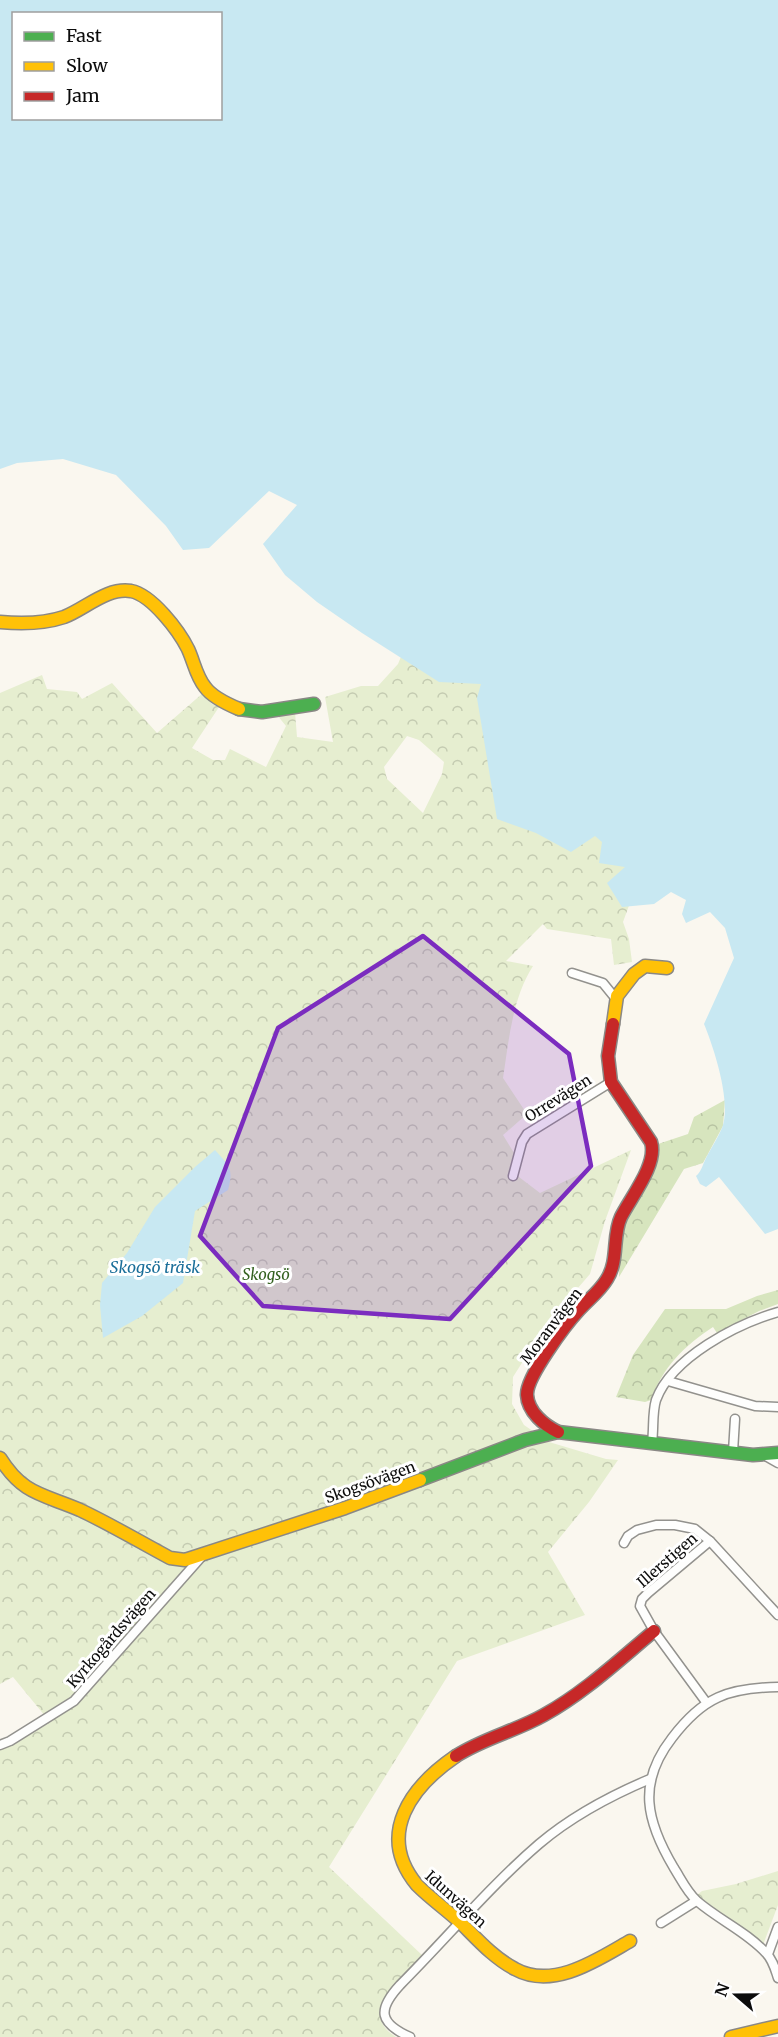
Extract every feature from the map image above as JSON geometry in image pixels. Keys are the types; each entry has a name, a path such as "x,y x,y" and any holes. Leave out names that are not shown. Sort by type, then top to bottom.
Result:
{"street":[{"path":"0,622 40,623 63,617 112,593 121,590 132,591 152,603 178,632 188,649 204,688 220,700 244,711 260,712 314,704"},
{"name":"Moranvägen","path":"558,1432 549,1428 536,1414 526,1393 528,1386 541,1363 578,1312 610,1275 616,1229 642,1177 651,1153 652,1145 611,1082 608,1056 616,999 639,967 650,965 666,968"},
{"path":"572,973 603,983 616,999"},
{"name":"Orrevägen","path":"513,1176 522,1142 527,1134 611,1082"},
{"path":"652,1442 656,1401 668,1381 685,1361 720,1335 778,1312"},
{"path":"668,1381 755,1406 778,1407"},
{"path":"733,1452 735,1419"},
{"name":"Skogsövägen","path":"0,1458 9,1472 31,1491 80,1510 170,1558 185,1560 345,1508 525,1440 558,1432 764,1455 778,1453"},
{"path":"764,1455 778,1463"},
{"path":"624,1543 628,1536 637,1530 656,1525 675,1525 695,1529 710,1541 778,1615"},
{"name":"Illerstigen","path":"654,1631 640,1606 642,1599 710,1541"},
{"name":"Kyrkogårdsvägen","path":"0,1745 74,1701 203,1555"},
{"path":"654,1631 706,1702"},
{"name":"Idunvägen","path":"630,1941 599,1958 561,1973 537,1976 517,1971 409,1876 400,1850 400,1821 415,1793 428,1778 453,1757 474,1744 530,1723 549,1712 598,1677 654,1631"},
{"path":"778,1687 735,1690 706,1702 687,1720 667,1745 653,1769 650,1779 649,1809 656,1836 690,1894 696,1901 768,1954 778,1978"},
{"path":"410,2037 393,2029 386,2019 384,2008 390,1996 459,1922 548,1837 620,1792 650,1779"},
{"path":"661,1923 696,1901"},
{"path":"768,1954 778,1927"},
{"path":"731,2037 778,2026"}],"highlighted area":[{"path":"423,936 569,1054 591,1166 450,1319 263,1306 200,1236 278,1028"}],"green space":[{"name":"Skogsö","path":"465,499 737,609 623,922 629,939 632,962 614,965 611,939 547,929 543,924 506,961 533,966 516,1006 503,1078 527,1114 503,1135 519,1161 515,1174 540,1193 631,1150 605,1221 590,1274 546,1325 513,1377 512,1404 524,1425 549,1442 606,1459 618,1460 589,1502 548,1552 585,1615 457,1661 329,1867 422,1955 394,1984 381,2006 380,2017 385,2027 396,2037 0,2037 0,1749 50,1722 13,1677 0,1684 0,693 42,675 47,689 77,692 82,699 112,683 157,733 203,693 212,704 219,707 192,748 213,760 225,760 230,749 266,767 286,726 277,715 295,712 297,737 333,742 325,697 361,686 378,686 398,664","holes":["407,736 419,740 444,762 442,774 423,813 387,779 384,767"]},
{"path":"725,1100 723,1126 703,1163 684,1169 619,1277 620,1231 658,1144 688,1134 694,1117"},
{"path":"778,1290 778,1304 759,1311 717,1333 713,1327 693,1342 668,1368 651,1400 645,1402 616,1397 633,1355 665,1309 726,1309"},
{"path":"778,1871 778,1905 763,1945 697,1895 702,1891 736,1884"}],"water":[{"path":"0,0 778,0 778,1229 765,1234 719,1177 706,1187 700,1184 696,1176 722,1128 725,1117 720,1076 704,1024 734,958 725,928 710,912 686,923 682,914 686,900 671,892 654,904 622,907 607,883 625,867 599,863 602,842 595,836 571,852 536,833 497,819 477,698 481,684 439,682 317,602 285,575 263,544 297,505 269,491 209,548 183,550 166,526 116,475 63,459 17,463 0,469"},
{"name":"Skogsö träsk","path":"215,1150 229,1168 228,1190 195,1211 183,1283 142,1316 103,1338 100,1305 102,1283 127,1253 155,1207"}],"traffic: fast":[{"path":"239,709 262,712 314,704"},
{"path":"420,1480 525,1440 558,1432 753,1455 778,1453"}],"traffic: slow":[{"path":"0,622 48,621 64,617 113,592 131,591 148,599 156,606 178,633 188,649 199,678 208,691 239,709"},
{"path":"613,1024 617,996 634,974 645,966 667,968"},
{"path":"0,1458 17,1479 35,1492 91,1515 170,1558 185,1560 345,1508 420,1480"},
{"path":"456,1756 425,1782 404,1813 399,1830 399,1848 405,1866 417,1885 493,1954 507,1965 529,1975 544,1976 574,1970 630,1941"},
{"path":"731,2037 778,2026"}],"traffic: jam":[{"path":"558,1432 542,1422 530,1407 528,1387 557,1338 598,1291 611,1272 618,1224 651,1160 651,1142 611,1082 608,1056 613,1024"},
{"path":"456,1756 478,1744 533,1721 559,1706 601,1676 654,1631"}]}
